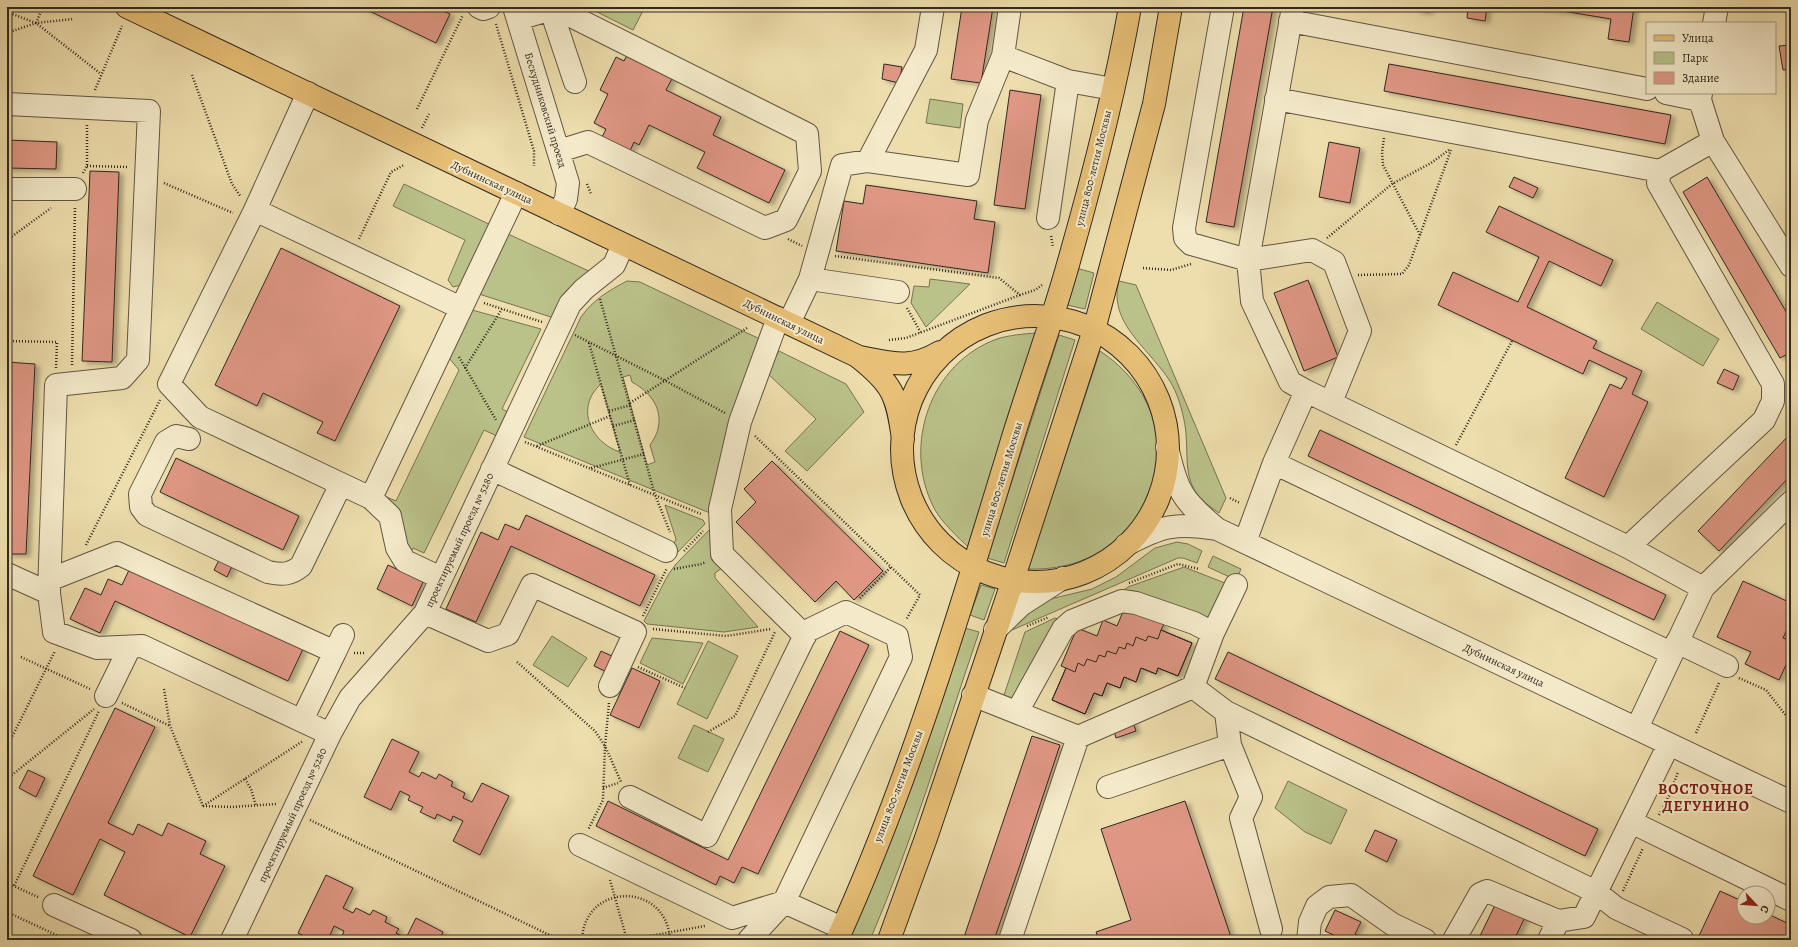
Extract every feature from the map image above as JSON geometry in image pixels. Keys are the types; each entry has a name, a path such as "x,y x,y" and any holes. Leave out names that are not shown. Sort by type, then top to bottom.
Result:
{"main road":[{"name":"улица 800-летия Москвы","path":"840,934 911,756 974,567 1015,431 1052,317 1086,197 1113,89 1130,7"},
{"path":"892,935 1013,580 1094,330 1154,104 1171,7"},
{"name":"Дубнинская улица","path":"124,16 308,93 857,356 895,364 914,364 928,359 949,346"},
{"path":"1024,316 1052,317 1078,323 1094,330 1124,351 1147,378 1162,412 1167,447 1165,471 1156,500 1138,531 1126,545 1096,566 1063,578 1044,581 1013,580 991,574 974,567 945,547 922,519 907,486 903,468 903,439 906,416 912,397 931,366 949,346 972,331 989,324 1024,316"},
{"name":"Дубнинская улица","path":"857,356 882,377 892,390 898,406 903,439"}],"street":[{"path":"868,161 926,50 933,7"},
{"path":"805,636 722,554 720,509 740,422 783,321 810,279 842,165 868,161 968,174 977,120 1003,56 1010,7"},
{"path":"1223,7 1184,228 1186,238 1191,244 1248,260 1312,250 1334,262 1360,331 1331,402"},
{"path":"1714,22 1717,7"},
{"path":"551,8 575,82"},
{"path":"516,13 555,8 808,134 810,171 786,220 765,228 588,142 559,150"},
{"path":"471,10 483,9 492,15"},
{"name":"Бескудниковский проезд","path":"516,13 568,183 566,199 559,214"},
{"path":"1646,89 1292,14 1248,260 1252,301 1290,382 1628,547 1703,588"},
{"path":"1003,56 1068,81 1113,89"},
{"path":"1048,218 1068,81"},
{"path":"308,93 252,215 169,384 200,417 371,498 390,516 397,548 405,561 441,578"},
{"path":"1678,94 1701,96 1713,141 1791,266"},
{"path":"1276,99 1388,120 1455,141 1660,171 1713,141"},
{"path":"7,104 149,111 138,360 122,378 63,384 49,586 54,632 97,648 142,646 317,728 339,643 117,553 74,570 49,586 7,574"},
{"path":"1628,547 1764,420 1774,401 1772,384 1658,184 1660,171"},
{"path":"7,189 75,190"},
{"path":"371,498 516,193"},
{"path":"252,215 464,303"},
{"name":"проектируемый проезд № 5280","path":"232,940 293,812 317,728 350,698 425,613 570,304 584,289 614,265 624,244"},
{"path":"810,279 898,292"},
{"path":"1245,542 1274,463 1306,391"},
{"path":"188,439 176,436 166,442 140,494 141,507 147,515 268,572 281,575 292,573 301,566 341,484"},
{"name":"Дубнинская улица","path":"1167,447 1176,482 1185,500 1193,510 1217,529 1791,802"},
{"path":"1274,463 1674,647 1726,668"},
{"path":"492,470 672,558"},
{"path":"1637,728 1703,588 1791,502"},
{"name":"Дубнинская улица","path":"1126,545 1144,535 1175,526 1192,525 1217,529"},
{"path":"995,630 1025,602 1063,578"},
{"path":"973,694 1078,736 1193,687 1213,633 1236,584"},
{"path":"425,613 488,642 508,634 532,585 636,630 610,686"},
{"path":"1016,712 1063,629 1072,621 1079,618 1122,601 1136,603 1194,623 1213,633"},
{"path":"626,788 707,836 807,631 846,612 896,636 901,657 784,902 749,940"},
{"path":"104,699 130,647"},
{"path":"1193,687 1226,712 1596,892 1616,908 1682,939"},
{"path":"1226,712 1230,745 1251,797 1241,818 1271,929"},
{"path":"1010,940 1078,736"},
{"path":"1454,940 1480,894 1487,891 1554,931 1584,917 1669,744"},
{"path":"1108,787 1230,745"},
{"path":"1631,822 1791,900"},
{"path":"580,845 732,918 784,902 840,934"},
{"path":"1308,940 1310,922 1317,906 1329,897 1351,896 1392,924 1425,940"},
{"path":"54,905 131,940"}],"path":[{"path":"36,23 43,7"},
{"path":"418,109 471,10"},
{"path":"7,12 36,23 101,74"},
{"path":"492,15 534,151 534,166"},
{"path":"124,16 87,108 87,166 146,172 252,215"},
{"path":"7,33 36,23 73,19"},
{"path":"192,75 232,184 252,215"},
{"path":"422,128 429,114"},
{"path":"1388,120 1382,152 1383,165 1420,235"},
{"path":"1312,250 1392,184 1431,163 1455,141"},
{"path":"1339,276 1402,274 1409,265 1455,141"},
{"path":"370,217 392,172 404,165"},
{"path":"63,384 75,190"},
{"path":"7,240 75,190"},
{"path":"1048,218 1054,252"},
{"path":"765,228 817,253 999,278 1020,295"},
{"path":"1142,268 1171,270 1192,263"},
{"path":"889,340 906,338 921,333 1035,290 1046,280"},
{"path":"898,292 921,333"},
{"path":"600,297 655,495 672,538 672,558 677,569 701,564 722,554"},
{"path":"464,303 502,309 559,328 664,380 740,422 920,595 896,636"},
{"path":"465,368 502,309"},
{"path":"609,411 630,404 664,380 747,328"},
{"path":"447,338 500,426 509,434 715,520 720,509"},
{"path":"7,341 57,342 63,384"},
{"path":"1449,460 1512,341"},
{"path":"589,342 630,485"},
{"path":"74,570 169,384"},
{"path":"536,446 610,416"},
{"path":"613,426 635,420"},
{"path":"590,468 644,454"},
{"path":"704,530 672,558 636,630 726,636 777,628 735,716 708,732"},
{"path":"846,612 891,567"},
{"path":"339,643 389,654"},
{"path":"622,660 684,688"},
{"path":"517,662 594,730 605,746 626,788 603,788"},
{"path":"1696,733 1726,668 1766,690 1791,722"},
{"path":"7,747 46,669"},
{"path":"610,686 605,746 603,800 588,830 602,856 627,940 713,925 732,918"},
{"path":"164,689 170,726 203,806"},
{"path":"7,779 104,699"},
{"path":"14,886 104,699"},
{"path":"203,806 245,779 317,728"},
{"path":"1616,908 1651,831 1669,796 1680,767"},
{"path":"245,779 251,789 256,806"},
{"path":"203,806 232,808 277,804 560,940"},
{"path":"7,883 54,905"},
{"path":"582,940 584,928 591,914 603,902 614,897 634,896 654,905 666,922 670,940"},
{"path":"7,912 67,940"}],"green space":[{"path":"587,7 645,7 633,30"},
{"path":"930,99 963,104 960,128 926,123"},
{"path":"404,184 491,225 461,285 453,287 448,280 465,240 393,206"},
{"path":"508,234 591,272 567,290 554,318 479,294"},
{"path":"1076,268 1094,273 1085,309 1067,305"},
{"path":"930,279 970,284 926,327 911,303 914,286 929,287"},
{"path":"627,281 640,282 764,341 710,513 524,437 581,317 607,292","holes":["630,375 632,382 648,394 658,410 658,427 650,445 655,462 647,465 623,377","601,384 620,452 601,440 594,432 590,423 588,413 589,403 593,393"]},
{"path":"1119,281 1136,285 1226,498 1219,513 1198,495 1190,481 1187,442 1178,398 1159,366 1127,327 1120,313 1117,298"},
{"path":"1657,302 1719,339 1703,366 1641,329"},
{"path":"472,310 541,329 502,409 510,413 499,437 484,430 424,553 413,548 410,554 382,495 396,501 459,370 449,358"},
{"path":"1036,333 970,549 950,530 937,514 925,484 921,459 922,434 928,409 939,387 954,367 974,351 997,339"},
{"path":"1059,335 1075,340 1004,563 987,558"},
{"path":"779,351 846,384 864,412 807,471 785,451 816,419 767,373"},
{"path":"1100,351 1133,381 1152,416 1158,452 1152,488 1135,521 1108,547 1072,564 1028,569"},
{"path":"665,505 703,520 705,524 677,553 671,550 676,539"},
{"path":"714,525 722,568 715,573 715,578 758,627 724,632 647,624 644,621 668,575 676,564"},
{"path":"1177,542 1188,544 1202,551 1197,563 1183,558 1178,558 1012,630 1019,617 1042,601 1092,589 1116,577 1155,548"},
{"path":"1213,556 1241,569 1236,580 1208,567"},
{"path":"1184,567 1230,585 1210,624 1124,590 1128,587"},
{"path":"981,585 995,589 984,620 970,615"},
{"path":"1055,618 1061,620 1012,705 1002,701 1025,632"},
{"path":"965,628 979,632 928,787 886,902 870,940 847,940"},
{"path":"552,636 587,658 568,687 533,665"},
{"path":"652,638 703,643 683,684 640,663"},
{"path":"708,641 738,656 707,719 677,704"},
{"path":"694,725 724,739 708,772 678,758"},
{"path":"1288,781 1347,810 1331,844 1305,832 1275,808"}],"building":[{"path":"361,7 434,7 450,14 436,43"},
{"path":"962,7 993,7 981,83 951,79"},
{"path":"1244,7 1273,7 1234,227 1206,222"},
{"path":"1416,7 1429,7 1428,12 1416,10"},
{"path":"1468,7 1487,7 1485,21 1467,18"},
{"path":"1538,7 1634,7 1629,42 1608,39 1611,19"},
{"path":"1791,45 1791,69 1783,70 1779,46"},
{"path":"627,55 673,77 666,90 721,117 713,135 785,170 769,203 697,168 705,152 649,125 639,145 634,142 630,151 602,137 606,129 594,123 608,94 600,90 616,57 624,61"},
{"path":"884,64 902,67 899,83 882,79"},
{"path":"1389,64 1671,115 1665,144 1384,91"},
{"path":"1010,90 1041,95 1025,209 994,205"},
{"path":"7,140 57,142 56,169 7,168"},
{"path":"1329,142 1360,148 1350,203 1319,197"},
{"path":"90,171 119,172 112,362 82,361"},
{"path":"1514,177 1538,188 1533,198 1509,187"},
{"path":"1707,177 1791,320 1791,352 1780,358 1683,192"},
{"path":"866,185 977,201 974,219 995,222 988,273 836,251 844,201 863,204"},
{"path":"1499,206 1613,260 1601,286 1549,261 1527,307 1597,341 1593,348 1642,371 1632,394 1648,402 1604,497 1565,478 1610,384 1621,389 1627,378 1589,360 1583,374 1438,305 1453,272 1518,302 1539,257 1486,232"},
{"path":"281,248 400,306 335,441 317,433 323,422 263,393 257,406 215,385"},
{"path":"1308,280 1338,357 1304,371 1274,293"},
{"path":"7,362 35,364 26,554 7,554"},
{"path":"1724,369 1739,376 1733,390 1717,383"},
{"path":"1320,430 1666,595 1654,620 1308,456"},
{"path":"1791,433 1791,475 1719,551 1698,531"},
{"path":"176,458 299,516 283,550 160,492"},
{"path":"772,461 883,571 854,600 836,581 815,602 736,522 756,502 744,489"},
{"path":"526,515 655,575 640,606 511,546 476,622 446,609 481,532 498,540 505,524 519,530"},
{"path":"221,556 234,562 227,577 214,570"},
{"path":"388,565 423,582 412,606 377,589"},
{"path":"129,570 303,649 288,681 115,601 100,633 70,619 85,588 101,595 108,579 122,585"},
{"path":"1743,581 1791,603 1791,621 1783,638 1791,641 1791,654 1779,680 1745,664 1751,652 1717,637"},
{"path":"1125,607 1164,624 1161,630 1192,643 1178,676 1158,668 1156,674 1141,668 1136,682 1124,677 1120,688 1107,683 1102,696 1094,693 1085,714 1052,700 1066,668 1061,666 1077,628 1097,636 1103,620 1117,626"},
{"path":"1161,630 1192,643 1178,676 1158,668 1156,674 1141,668 1136,682 1124,677 1120,688 1107,683 1102,696 1094,693 1085,714 1052,700 1066,668 1075,672 1078,663 1084,666 1087,659 1096,662 1099,655 1105,657 1107,651 1116,654 1119,647 1125,649 1127,643 1133,646 1136,637 1146,641 1148,636 1158,639"},
{"path":"840,631 869,645 758,874 742,867 734,883 720,876 716,885 596,826 608,801 728,860"},
{"path":"601,651 614,657 607,672 594,666"},
{"path":"1228,652 1598,829 1585,856 1215,679"},
{"path":"632,668 660,681 639,728 610,715"},
{"path":"115,708 155,727 108,823 133,835 138,824 162,836 168,823 206,841 200,854 225,866 190,937 104,895 125,852 100,839 73,895 33,876"},
{"path":"1131,717 1136,731 1116,738 1112,724"},
{"path":"1032,736 1060,745 1020,865 994,940 963,940"},
{"path":"392,739 419,752 409,772 419,777 422,772 436,779 439,774 453,782 451,786 465,793 463,798 472,802 482,783 509,796 480,855 453,841 463,821 453,816 451,821 437,814 435,819 420,812 423,807 408,800 410,796 400,791 391,810 364,797"},
{"path":"28,770 45,778 36,797 19,788"},
{"path":"1185,801 1232,940 1099,940 1096,932 1131,920 1101,829"},
{"path":"1375,830 1397,840 1387,862 1365,851"},
{"path":"326,875 353,888 343,908 353,913 356,908 370,915 373,910 387,917 385,922 399,929 396,933 406,938 416,918 443,932 439,940 351,940 342,936 344,931 334,926 328,940 312,940 298,933"},
{"path":"1720,891 1736,898 1736,925 1776,925 1776,918 1791,925 1791,940 1697,940"},
{"path":"1496,903 1525,917 1514,940 1478,940"},
{"path":"1335,910 1361,922 1355,934 1361,937 1360,940 1339,940 1340,938 1325,931"}],"district":[{"name":"ВОСТОЧНОЕ ДЕГУНИНО","path":"1706,798"}]}
